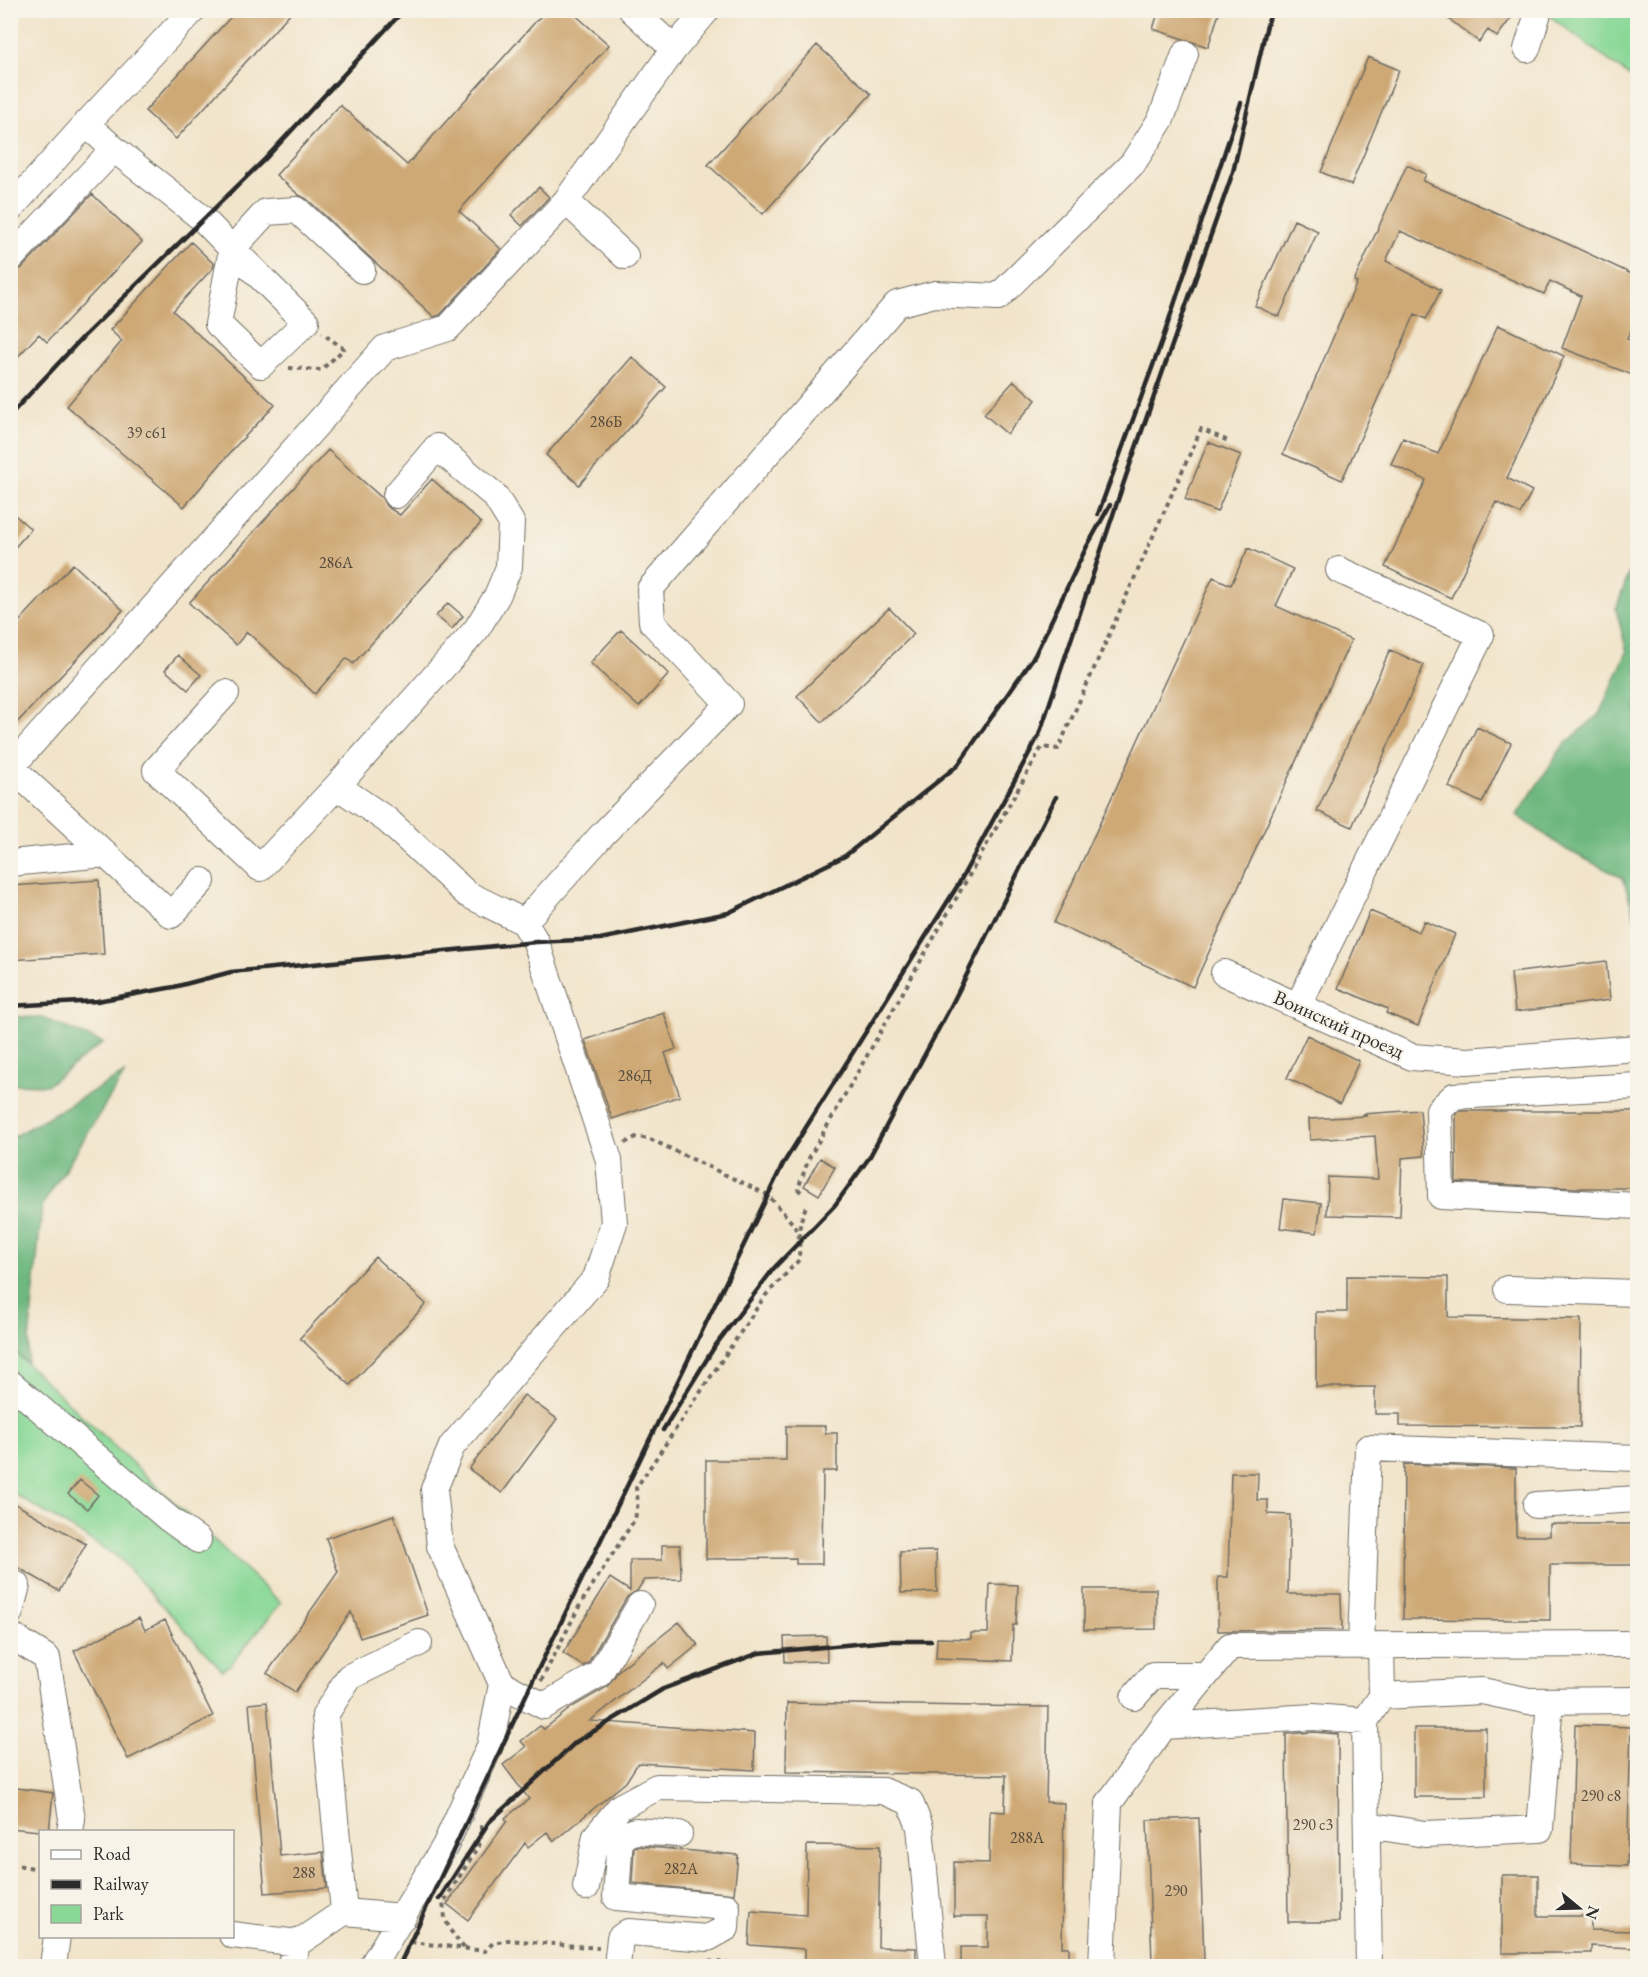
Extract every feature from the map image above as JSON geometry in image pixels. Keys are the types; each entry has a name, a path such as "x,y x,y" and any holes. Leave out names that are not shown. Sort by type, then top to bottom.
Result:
{"street":[{"path":"10,209 193,10"},
{"path":"632,10 674,49"},
{"path":"202,881 171,915 11,767 385,348 448,328 566,201 674,49 707,10"},
{"path":"1527,49 1539,10"},
{"path":"524,922 602,834 729,704 652,622 650,589 897,304 935,294 998,297 1133,163 1161,119 1185,54"},
{"path":"86,124 203,219 232,249 306,322 261,365 218,324 232,249 266,212 297,210 362,270"},
{"path":"10,259 114,149"},
{"path":"566,201 625,256"},
{"path":"226,693 156,770 260,868 337,786 476,630 497,596 509,567 511,522 495,496 437,447 396,495"},
{"path":"1298,1006 1481,635 1339,570"},
{"path":"337,786 387,820 467,894 524,922 536,942 609,1161 614,1223 596,1278 452,1446 435,1489 440,1546 502,1684 490,1746 445,1846 372,1966"},
{"path":"10,864 105,854"},
{"name":"Воинский проезд","path":"1224,973 1412,1057 1467,1061 1638,1048"},
{"path":"1638,1086 1454,1096 1439,1110 1441,1196 1638,1206"},
{"path":"1507,1289 1638,1293"},
{"path":"10,1383 169,1519 198,1540"},
{"path":"1370,1966 1365,1721 1382,1696 1371,1645 1368,1448 1638,1458"},
{"path":"1536,1505 1638,1499"},
{"path":"10,1612 17,1585"},
{"path":"502,1684 544,1706 599,1674 640,1605"},
{"path":"10,1635 47,1658 72,1819 70,1830"},
{"path":"344,1912 325,1715 349,1677 419,1643"},
{"path":"1102,1966 1109,1803 1164,1726 1230,1646 1638,1644"},
{"path":"1134,1696 1153,1675 1204,1675"},
{"path":"1382,1696 1482,1691 1528,1701 1638,1700"},
{"path":"1367,1825 1425,1834 1540,1829 1550,1701"},
{"path":"1164,1726 1313,1717 1365,1721"},
{"path":"586,1887 596,1836 620,1807 657,1787 883,1791 910,1802 920,1827 933,1966"},
{"path":"617,1966 620,1938 628,1932 708,1938 726,1928 728,1907 616,1897 620,1837 635,1831 679,1834"},
{"path":"234,1936 294,1955 344,1912 403,1917"},
{"path":"53,1966 57,1938"}],"path":[{"path":"261,365 321,370 344,349 306,322"},
{"path":"801,1192 798,1189 809,1158 1042,747 1058,749 1201,429 1228,441"},
{"path":"624,1143 636,1137 650,1139 768,1195 794,1225 800,1241"},
{"path":"532,1699 581,1603 634,1519 638,1502 636,1488 765,1296 799,1260 800,1222 806,1206"},
{"path":"10,1864 39,1869"},
{"path":"389,1939 485,1951"}],"green space":[{"path":"1543,11 1637,11 1637,82"},
{"path":"1637,556 1637,924 1623,878 1567,850 1517,815 1563,746 1599,714 1627,652 1616,609"},
{"path":"11,1016 43,1018 103,1043 47,1085 11,1084"},
{"path":"125,1073 42,1206 27,1363 11,1348 11,1138"},
{"path":"10,1348 281,1603 230,1665 222,1670 117,1556 11,1492"}],"building":[{"path":"237,10 293,10 176,139 145,111"},
{"path":"546,10 570,10 609,45 459,211 501,249 440,315 434,317 307,199 276,175 340,105 407,165"},
{"path":"1159,10 1220,10 1208,47 1153,29"},
{"path":"1437,10 1517,10 1497,37 1488,30 1479,42"},
{"path":"817,45 871,94 763,214 708,165"},
{"path":"1368,57 1399,70 1351,185 1321,172"},
{"path":"1407,165 1426,174 1423,181 1638,277 1638,316 1627,339 1638,343 1638,377 1562,348 1581,296 1550,281 1544,294 1400,231 1386,261 1441,290 1426,319 1415,314 1342,480 1283,454 1357,282 1354,281"},
{"path":"539,187 549,197 522,226 511,215"},
{"path":"92,194 142,242 47,342 39,334 10,365 10,274 21,269"},
{"path":"1294,220 1318,231 1279,317 1255,306"},
{"path":"191,242 214,264 213,268 173,311 275,405 235,447 184,507 67,406 122,341 110,330"},
{"path":"1498,325 1564,356 1507,478 1532,491 1520,514 1496,502 1451,598 1385,567 1426,480 1391,464 1403,438 1438,454"},
{"path":"632,357 666,387 579,485 546,455"},
{"path":"1014,381 1036,400 1007,434 984,414"},
{"path":"1208,442 1241,455 1217,512 1185,499"},
{"path":"328,450 382,498 386,506 400,515 432,479 481,523 353,664 347,658 315,694 247,632 236,645 189,603"},
{"path":"10,511 31,529 10,553"},
{"path":"1248,548 1293,569 1276,606 1351,640 1193,987 1054,923 1213,577 1231,585"},
{"path":"73,564 123,610 10,730 10,631"},
{"path":"448,603 463,616 452,629 436,616"},
{"path":"889,608 914,634 822,722 797,696"},
{"path":"621,630 669,674 639,707 590,663"},
{"path":"1390,650 1424,665 1352,827 1317,811"},
{"path":"178,655 201,675 188,690 165,670"},
{"path":"1477,727 1511,743 1482,803 1449,787"},
{"path":"99,880 104,954 10,960 10,886"},
{"path":"1370,911 1419,932 1424,921 1455,934 1418,1026 1386,1013 1388,1009 1338,988"},
{"path":"1606,961 1610,1000 1515,1012 1511,973"},
{"path":"664,1013 676,1049 665,1053 680,1096 612,1119 585,1040"},
{"path":"1307,1035 1359,1061 1340,1104 1287,1078"},
{"path":"1420,1110 1424,1156 1402,1158 1400,1217 1327,1215 1328,1177 1378,1179 1375,1136 1310,1140 1309,1119"},
{"path":"1460,1111 1638,1111 1638,1188 1574,1188 1456,1182 1456,1114"},
{"path":"820,1158 835,1167 819,1195 804,1186"},
{"path":"1284,1199 1321,1203 1317,1233 1280,1228"},
{"path":"375,1257 426,1304 350,1385 300,1338"},
{"path":"1347,1276 1448,1277 1448,1317 1581,1319 1580,1427 1400,1426 1400,1414 1375,1414 1375,1387 1316,1387 1316,1312 1347,1312"},
{"path":"524,1395 557,1419 502,1493 469,1469"},
{"path":"786,1426 825,1426 825,1433 837,1433 837,1471 823,1471 822,1564 796,1564 796,1558 706,1559 706,1460 786,1460"},
{"path":"1404,1464 1516,1468 1516,1536 1550,1536 1550,1524 1638,1524 1638,1565 1550,1565 1550,1620 1403,1619"},
{"path":"1231,1473 1258,1473 1257,1500 1268,1500 1268,1514 1290,1515 1288,1594 1341,1594 1342,1630 1218,1631 1218,1577 1228,1577"},
{"path":"80,1480 98,1495 87,1509 68,1494"},
{"path":"10,1501 86,1544 59,1591 10,1563"},
{"path":"394,1515 428,1615 360,1638 351,1612 295,1692 267,1673 338,1572 326,1538"},
{"path":"662,1545 680,1545 681,1579 644,1580 637,1591 627,1597 588,1663 583,1666 563,1653 610,1578 630,1591 630,1560 662,1560"},
{"path":"936,1551 937,1592 901,1593 900,1552"},
{"path":"990,1584 1018,1585 1016,1625 1013,1625 1012,1661 936,1658 937,1638 971,1639 971,1633 988,1633"},
{"path":"1084,1589 1156,1589 1156,1629 1084,1630"},
{"path":"139,1618 145,1630 165,1620 213,1716 128,1759 74,1651"},
{"path":"679,1622 698,1645 668,1669 664,1663 590,1721 755,1733 754,1770 638,1763 626,1782 554,1841 547,1832 528,1847 525,1843 468,1920 447,1904 507,1821 505,1818 529,1799 503,1765 526,1747 521,1741 540,1726 544,1729 572,1707 607,1687 619,1670"},
{"path":"826,1636 827,1661 785,1662 784,1637"},
{"path":"267,1702 280,1856 323,1852 327,1888 265,1893 249,1704"},
{"path":"787,1703 1048,1707 1046,1802 1064,1803 1062,1947 1069,1947 1069,1966 961,1966 961,1947 988,1947 988,1916 954,1916 954,1862 989,1863 990,1811 1005,1812 1006,1775 786,1772"},
{"path":"1575,1725 1631,1727 1627,1866 1571,1864"},
{"path":"1414,1728 1486,1728 1486,1797 1414,1797"},
{"path":"1313,1732 1338,1734 1339,1922 1288,1922 1286,1734"},
{"path":"10,1787 53,1793 49,1830 10,1828"},
{"path":"1199,1818 1204,1960 1152,1962 1147,1820"},
{"path":"807,1845 880,1846 878,1947 916,1948 916,1966 805,1966 805,1949 749,1945 751,1911 806,1915"},
{"path":"634,1847 738,1855 734,1894 632,1883"},
{"path":"1502,1875 1538,1875 1538,1916 1591,1916 1591,1930 1634,1931 1634,1948 1591,1946 1591,1953 1502,1953"}],"railway":[{"path":"10,415 83,337 265,159 404,10"},
{"path":"399,1966 535,1676 783,1164 958,885 1039,735 1126,476 1233,172 1272,10"},
{"path":"1098,514 1162,341 1241,103"},
{"path":"10,1006 97,1001 174,987 231,972 536,942 600,939 728,913 845,856 958,765 1035,655 1086,548 1110,505"},
{"path":"663,1430 715,1346 774,1268 835,1205 869,1158 952,1004 1056,797"},
{"path":"439,1899 489,1822 576,1742 663,1689 759,1653 888,1641 931,1641"}]}
